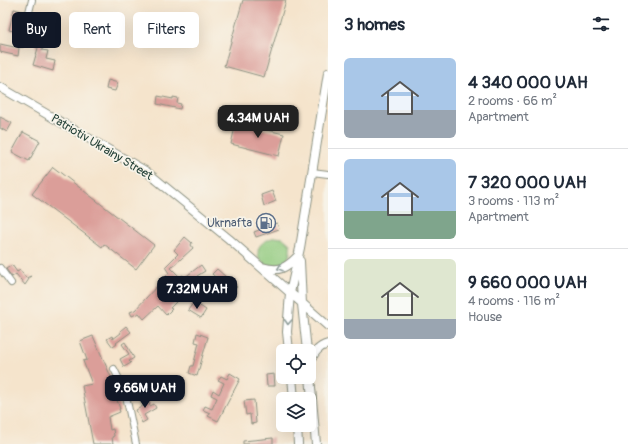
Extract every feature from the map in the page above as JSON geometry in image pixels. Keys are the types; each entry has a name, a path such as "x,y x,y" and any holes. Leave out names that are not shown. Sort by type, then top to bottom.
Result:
{"main road":[{"path":"288,344 287,332 290,293 299,252 328,73"},
{"name":"Patriotiv Ukrainy Street","path":"0,87 148,172 290,293"},
{"path":"259,266 274,270 281,269 290,264 299,252"},
{"path":"299,252 306,344"},
{"path":"290,293 328,326"},
{"path":"316,351 328,344"},
{"path":"311,384 316,444"},
{"path":"297,432 298,444"}],"street":[{"path":"29,12 32,0"},
{"path":"312,172 328,174"},
{"path":"0,268 11,283"},
{"path":"114,369 125,391 136,444"}],"green space":[{"path":"275,237 283,238 290,244 288,259 281,264 267,266 259,258 258,250 261,244"}],"building":[{"path":"243,0 286,0 264,77 224,66"},
{"path":"14,9 24,11 24,12 13,12"},
{"path":"12,17 12,31 9,30"},
{"path":"0,44 12,47 12,48 19,48 18,56 0,52"},
{"path":"38,48 42,48 42,50 48,51 46,59 55,61 53,71 33,65"},
{"path":"108,80 118,83 115,91 106,89"},
{"path":"158,96 173,99 173,97 178,98 177,103 181,104 180,109 157,104"},
{"path":"0,117 12,123 7,132 0,128"},
{"path":"236,123 284,134 279,156 231,144"},
{"path":"23,132 40,141 29,161 12,152"},
{"path":"53,167 154,245 136,269 104,244 102,247 32,194"},
{"path":"272,191 276,201 264,206 261,195"},
{"path":"277,223 279,229 256,237 254,232"},
{"path":"185,237 192,243 191,245 193,248 171,268 180,277 183,275 184,278 201,265 205,271 197,276 199,278 195,281 194,280 181,289 183,291 177,298 178,300 170,308 172,309 166,315 158,306 144,319 139,313 132,316 130,312 135,310 169,273 165,267 178,254 174,250"},
{"path":"12,265 17,272 20,270 26,278 31,276 25,285 16,274 12,277 6,269"},
{"path":"217,269 237,287 224,299 216,293 224,285 212,274"},
{"path":"194,302 206,310 201,318 188,310"},
{"path":"126,326 131,332 113,347 107,339 112,336 113,339 121,333 120,331"},
{"path":"197,333 208,337 197,376 189,373 191,366 193,366 199,343 195,342"},
{"path":"93,336 111,377 120,409 120,412 108,417 110,430 113,429 113,444 93,444 82,386 92,384 83,361 87,360 80,341"},
{"path":"125,342 134,358 129,361 131,363 124,367 120,359 129,354 122,344"},
{"path":"230,373 240,379 218,421 208,416 210,413 203,410 205,406 212,409 217,398 211,395 213,390 219,394 224,383 218,380 221,376 227,379"},
{"path":"274,374 275,386 267,386 266,375"},
{"path":"147,397 150,406 154,404 156,408 144,415 147,420 142,423 136,410 143,406 140,400"},
{"path":"254,400 256,423 251,424 250,414 246,415 244,401"},
{"path":"273,438 273,444 243,444 243,441"}],"place":[{"name":"Ukrnafta","path":"266,223"}]}
